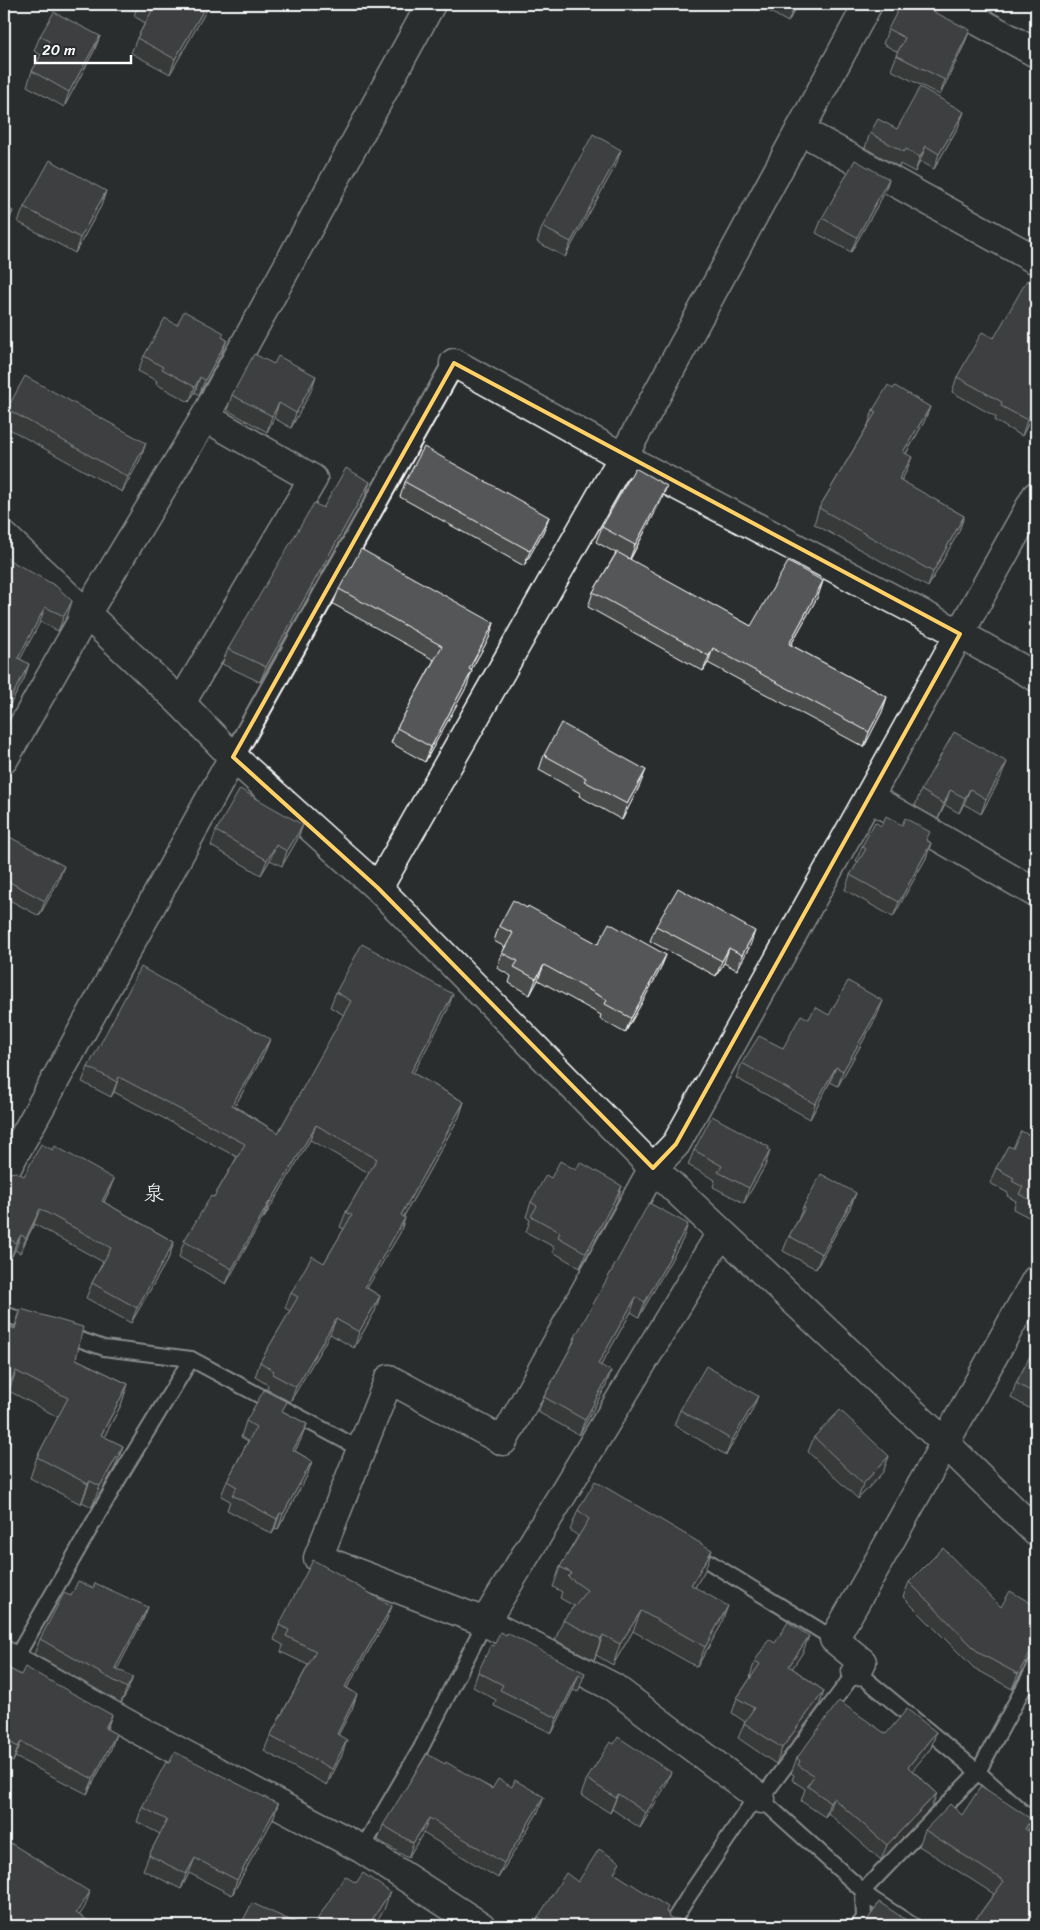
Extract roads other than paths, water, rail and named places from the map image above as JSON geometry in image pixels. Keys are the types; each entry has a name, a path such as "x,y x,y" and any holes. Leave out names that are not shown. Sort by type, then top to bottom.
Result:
{"street":[{"path":"4,759 86,614 205,417 431,4"},
{"path":"378,888 623,457 868,4"},
{"path":"947,4 1036,53"},
{"path":"800,130 1036,260"},
{"path":"4,1173 454,363 623,457 960,634 1036,677"},
{"path":"181,703 313,479 205,417"},
{"path":"761,1799 613,1688 485,1622 318,1558 388,1378 503,1441 653,1168 676,1144 1036,496"},
{"path":"4,536 181,703 234,757 378,888 653,1168 944,1442 1036,1532"},
{"path":"869,797 1036,893"},
{"path":"485,1622 721,1233"},
{"path":"856,1671 862,1662 834,1639 876,1567 944,1442 1029,1311 1036,1280"},
{"path":"9,1658 362,1849 481,1926"}],"lane":[{"path":"4,1314 104,1348 192,1359 360,1449"},
{"path":"9,1658 192,1359"},
{"path":"688,1549 834,1639"},
{"path":"362,1849 421,1748 485,1622"},
{"path":"858,1926 864,1918 863,1891 978,1772 1036,1665"},
{"path":"670,1926 751,1804 761,1799 856,1671 978,1772 1036,1824"},
{"path":"761,1799 872,1899 914,1926"}],"district":[{"name":"泉","path":"154,1193"}]}
